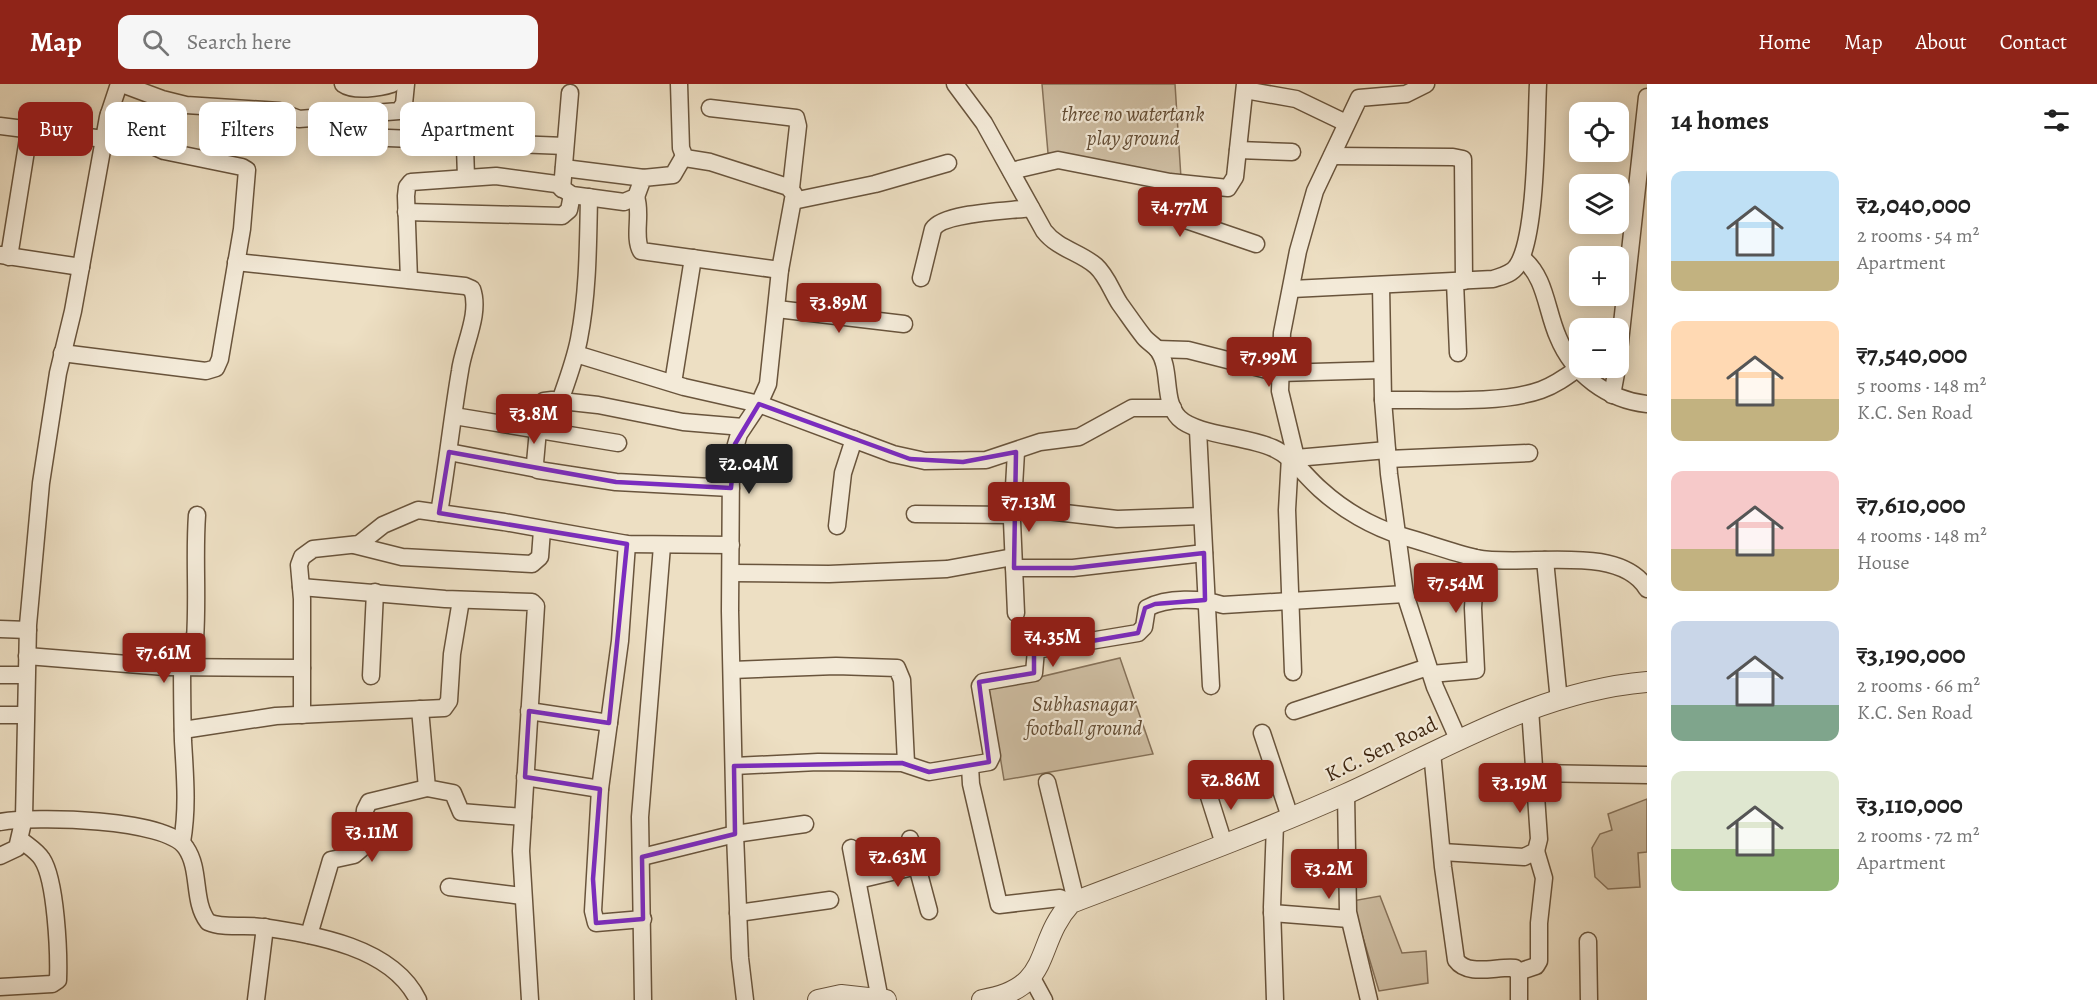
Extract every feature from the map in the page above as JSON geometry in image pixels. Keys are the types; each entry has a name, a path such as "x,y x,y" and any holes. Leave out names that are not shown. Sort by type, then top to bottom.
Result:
{"street":[{"path":"114,102 121,84 174,103 279,111 299,118 394,113 400,110"},
{"path":"343,84 351,88 380,88 392,84"},
{"path":"404,102 406,84"},
{"path":"564,168 644,178 673,175 684,156 679,84"},
{"path":"955,84 984,123 1049,238 1098,268 1144,338 1157,349 1166,375 1173,408 1180,420 1198,430 1262,443 1295,460 1320,490 1348,510 1399,535 1476,558 1607,562 1634,572 1647,589"},
{"path":"1293,672 1287,510 1295,460 1283,410 1279,373 1282,333 1309,209 1357,101 1363,96 1406,94 1426,84"},
{"path":"1292,289 1459,281 1506,275 1516,269 1522,258 1532,205 1538,84"},
{"path":"1011,171 1058,160 1174,183 1228,188 1235,177 1245,87 1296,99 1346,123"},
{"path":"560,401 576,354 588,257 574,194 564,168 570,93"},
{"path":"1623,318 1647,97"},
{"path":"710,108 796,118 798,126 792,195 780,270 768,384 759,404 743,427 732,453 731,573 735,834 738,914 745,1000"},
{"path":"0,126 18,130"},
{"path":"0,856 15,850 21,840 24,818 24,715 28,630 41,483 62,353 81,267 105,135"},
{"path":"93,139 104,140"},
{"path":"535,145 565,146"},
{"path":"1238,150 1292,152"},
{"path":"24,156 5,256 81,267"},
{"path":"62,353 212,370 216,368 220,359 236,262 247,170 242,167 182,156"},
{"path":"465,156 466,177"},
{"path":"684,156 691,160 710,162 792,195 874,184 948,163"},
{"path":"1332,156 1462,159 1458,353"},
{"path":"409,280 406,189 411,182 496,176 551,183 574,194 624,202 636,197"},
{"path":"644,178 640,180 636,197 640,212 639,250 780,270"},
{"path":"1174,183 1170,206 1174,216 1256,244"},
{"path":"406,212 562,216 569,210 574,194"},
{"path":"921,278 928,245 936,223 953,218 1031,208"},
{"path":"673,383 693,258"},
{"path":"1522,258 1537,273 1558,338 1569,356"},
{"path":"236,262 470,287 474,293 471,329 460,370 450,452 439,513"},
{"path":"1381,285 1383,400 1405,594 1430,670 1458,739"},
{"path":"777,309 904,324"},
{"path":"1157,349 1188,350 1279,373 1382,370"},
{"path":"576,354 673,383 759,404 894,454 925,461 986,460 1016,452 1040,442 1091,432 1116,415 1132,408 1173,408"},
{"path":"1383,400 1472,399 1520,394 1554,384 1569,374"},
{"path":"1589,378 1620,400 1647,404"},
{"path":"1612,395 1615,378"},
{"path":"537,469 538,428 542,404 546,401 598,405 683,422 743,427"},
{"path":"454,416 538,428 618,443"},
{"path":"1198,430 1211,686"},
{"path":"837,526 843,473 854,439"},
{"path":"450,452 616,482 731,488"},
{"path":"1016,452 1012,511 1016,614"},
{"path":"1295,460 1388,454 1529,453"},
{"path":"354,545 411,511 439,513 627,544 731,545"},
{"path":"915,514 1012,511 1117,519 1202,516"},
{"path":"182,842 187,802 183,730 183,645 195,639 198,583 194,565 197,515"},
{"path":"302,715 300,566 305,554 313,549 354,545 402,556 532,564 540,557 542,530"},
{"path":"627,544 620,641 600,789 593,879 594,918 600,923 643,919"},
{"path":"644,1000 641,793 660,595 662,546"},
{"path":"731,573 829,574 947,569 1013,562 1073,568 1204,553"},
{"path":"1294,711 1430,670 1476,670 1473,608 1476,558"},
{"path":"1545,560 1559,701"},
{"path":"301,587 535,604 537,613 523,818 522,896 530,1000"},
{"path":"371,676 375,592"},
{"path":"734,766 819,762 906,763 929,772 989,762 992,756 980,686 983,682 1034,672 1036,650 1138,633 1144,627 1147,608 1155,604 1205,600 1223,605 1405,594"},
{"path":"183,730 302,715 442,709 448,704 453,643 461,600"},
{"path":"0,629 28,630"},
{"path":"27,656 182,668 302,668"},
{"path":"732,669 836,666 897,668 902,680 906,763"},
{"path":"0,675 26,675"},
{"name":"K.C. Sen Road","path":"1073,902 1283,821 1346,794 1458,739 1530,709 1606,688 1647,682"},
{"path":"420,709 427,788"},
{"path":"1518,972 1536,966 1539,962 1539,923 1544,878 1536,851 1539,839 1530,709"},
{"path":"529,711 609,723"},
{"path":"0,715 24,715"},
{"path":"1262,733 1283,821 1272,912 1275,1000"},
{"path":"1432,752 1456,960 1465,968 1512,968 1518,972"},
{"path":"970,766 971,784 999,905 1060,898 1073,902"},
{"path":"1534,773 1647,775"},
{"path":"525,777 600,789"},
{"path":"1047,782 1073,902"},
{"path":"1206,787 1224,844"},
{"path":"309,935 332,860 354,855 362,849 365,810 369,802 427,788 453,793 460,812 523,818"},
{"path":"1346,794 1346,895 1349,919 1369,1000"},
{"path":"0,822 24,818 131,825 162,832 182,842 189,852 201,911 208,922 265,927 309,935 384,961 404,978 418,1000"},
{"path":"642,857 735,834 806,824"},
{"path":"910,839 929,911"},
{"path":"0,987 52,984 58,980 58,941 46,867 39,854 21,840"},
{"path":"851,848 880,1000"},
{"path":"1442,852 1524,857 1536,851"},
{"path":"858,880 917,866"},
{"path":"449,887 522,896"},
{"path":"738,914 830,900"},
{"path":"982,1000 1007,997 1032,978 1059,918 1073,902"},
{"path":"1272,912 1349,919"},
{"path":"253,999 265,927"},
{"path":"1588,940 1590,1000"},
{"path":"1518,972 1520,1000"},
{"path":"1032,978 1044,1000"},
{"path":"818,1000 842,995 886,1000"}],"highlighted area":[{"path":"759,404 910,459 963,462 1016,452 1014,568 1073,568 1204,553 1205,600 1155,604 1145,608 1138,633 1034,651 1034,673 979,682 989,762 929,772 902,763 734,766 735,834 642,857 643,919 596,923 593,879 600,789 525,777 529,711 609,723 627,544 439,513 449,452 616,482 731,488 735,444"}],"green space":[{"name":"three no watertank play ground","path":"1042,84 1175,84 1181,178 1048,153"},
{"name":"Subhasnagar football ground","path":"1120,658 1153,754 1004,780 989,689"},
{"path":"1647,799 1647,852 1638,853 1640,887 1608,889 1595,877 1592,848 1600,834 1612,830 1608,814"},
{"path":"1380,896 1402,953 1426,951 1428,983 1379,991 1352,901"}]}
